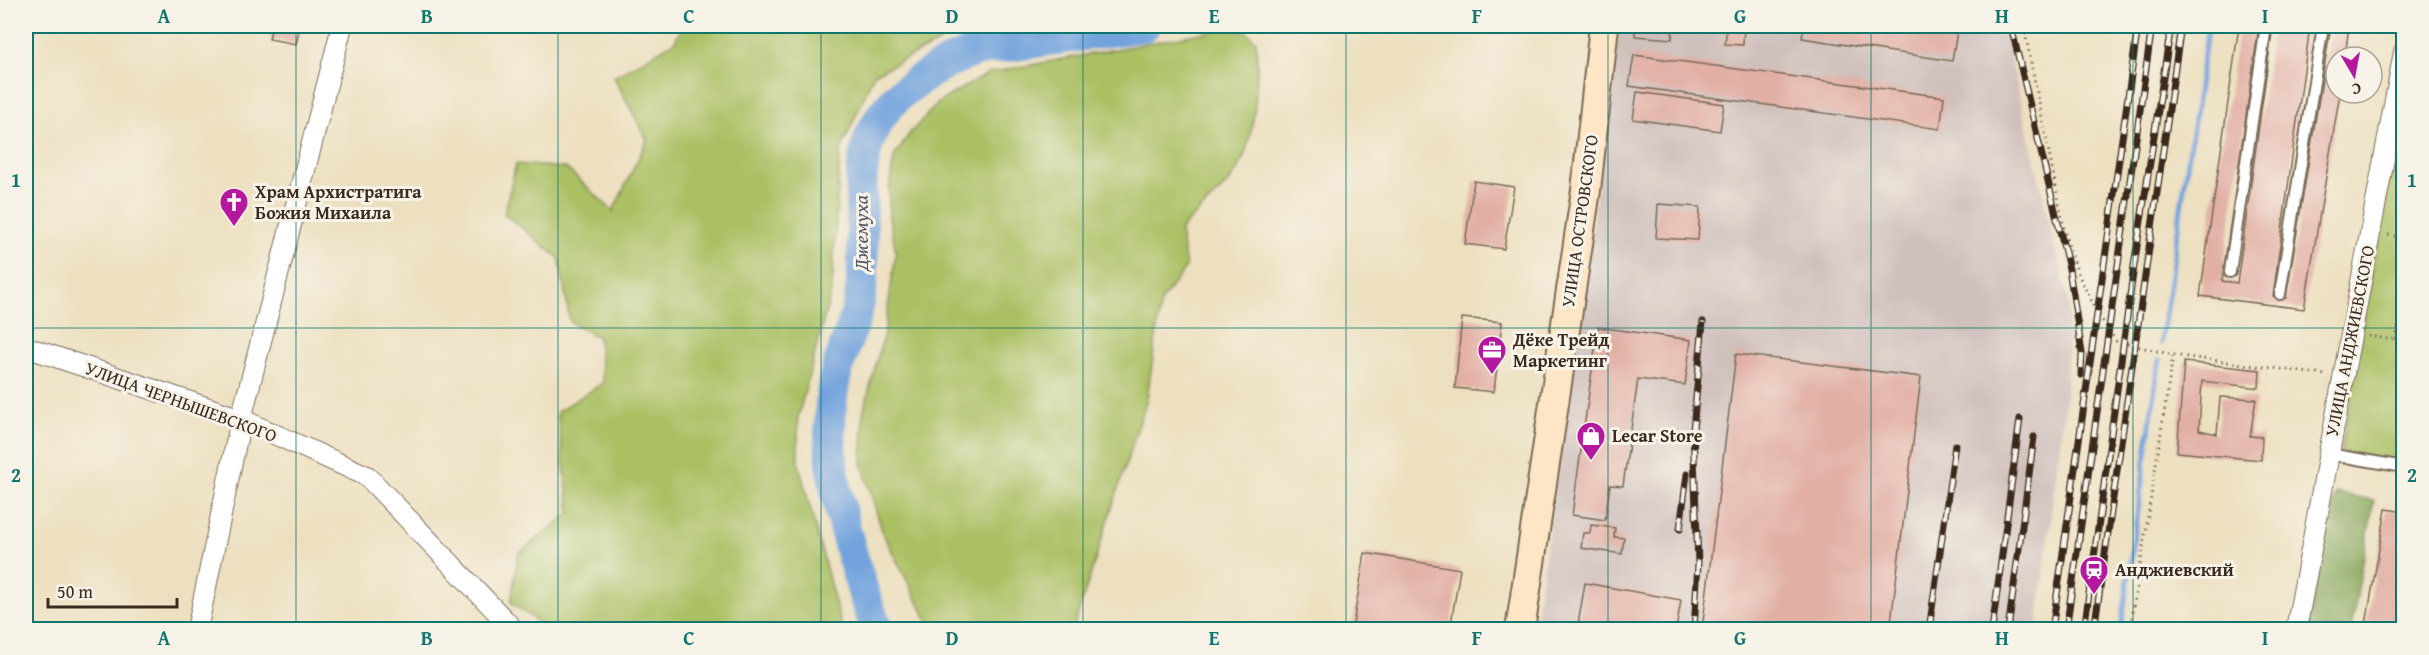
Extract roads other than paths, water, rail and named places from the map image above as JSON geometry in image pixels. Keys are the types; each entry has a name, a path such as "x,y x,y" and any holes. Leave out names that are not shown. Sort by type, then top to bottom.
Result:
{"street":[{"path":"196,630 241,419 342,26"},
{"name":"УЛИЦА ОСТРОВСКОГО","path":"1520,630 1586,190 1604,26"},
{"name":"УЛИЦА АНДЖИЕВСКОГО","path":"2296,630 2403,52"},
{"name":"УЛИЦА ЧЕРНЫШЕВСКОГО","path":"26,348 241,419 367,476 514,630"}],"lane":[{"path":"2230,272 2266,26"},
{"path":"2280,294 2323,26"},
{"path":"2329,454 2403,467"}],"waterway":[{"name":"Джемуха","path":"879,630 867,603 839,504 834,480 830,432 836,372 855,319 860,297 863,269 861,188 870,137 883,114 903,92 935,70 961,57 989,48 1144,26"},
{"path":"2161,343 2208,26"},
{"path":"2121,630 2159,361"}],"railway":[{"path":"2011,26 2069,269 2082,353 2081,375"},
{"path":"2052,630 2138,26"},
{"path":"2066,630 2152,26"},
{"path":"2084,630 2134,266 2171,26"},
{"path":"2094,630 2181,26"},
{"path":"1694,630 1698,563 1693,430 1703,322"},
{"path":"1992,630 2020,419"},
{"path":"2008,630 2034,437"},
{"path":"1929,630 1955,445"},
{"path":"1680,529 1687,474"}],"place":[{"name":"Храм Архистратига Божия Михаила","path":"234,228"},
{"name":"Дёке Трейд Маркетинг","path":"1492,376"},
{"name":"Lecar Store","path":"1591,462"},
{"name":"Анджиевский","path":"2094,596"}]}
